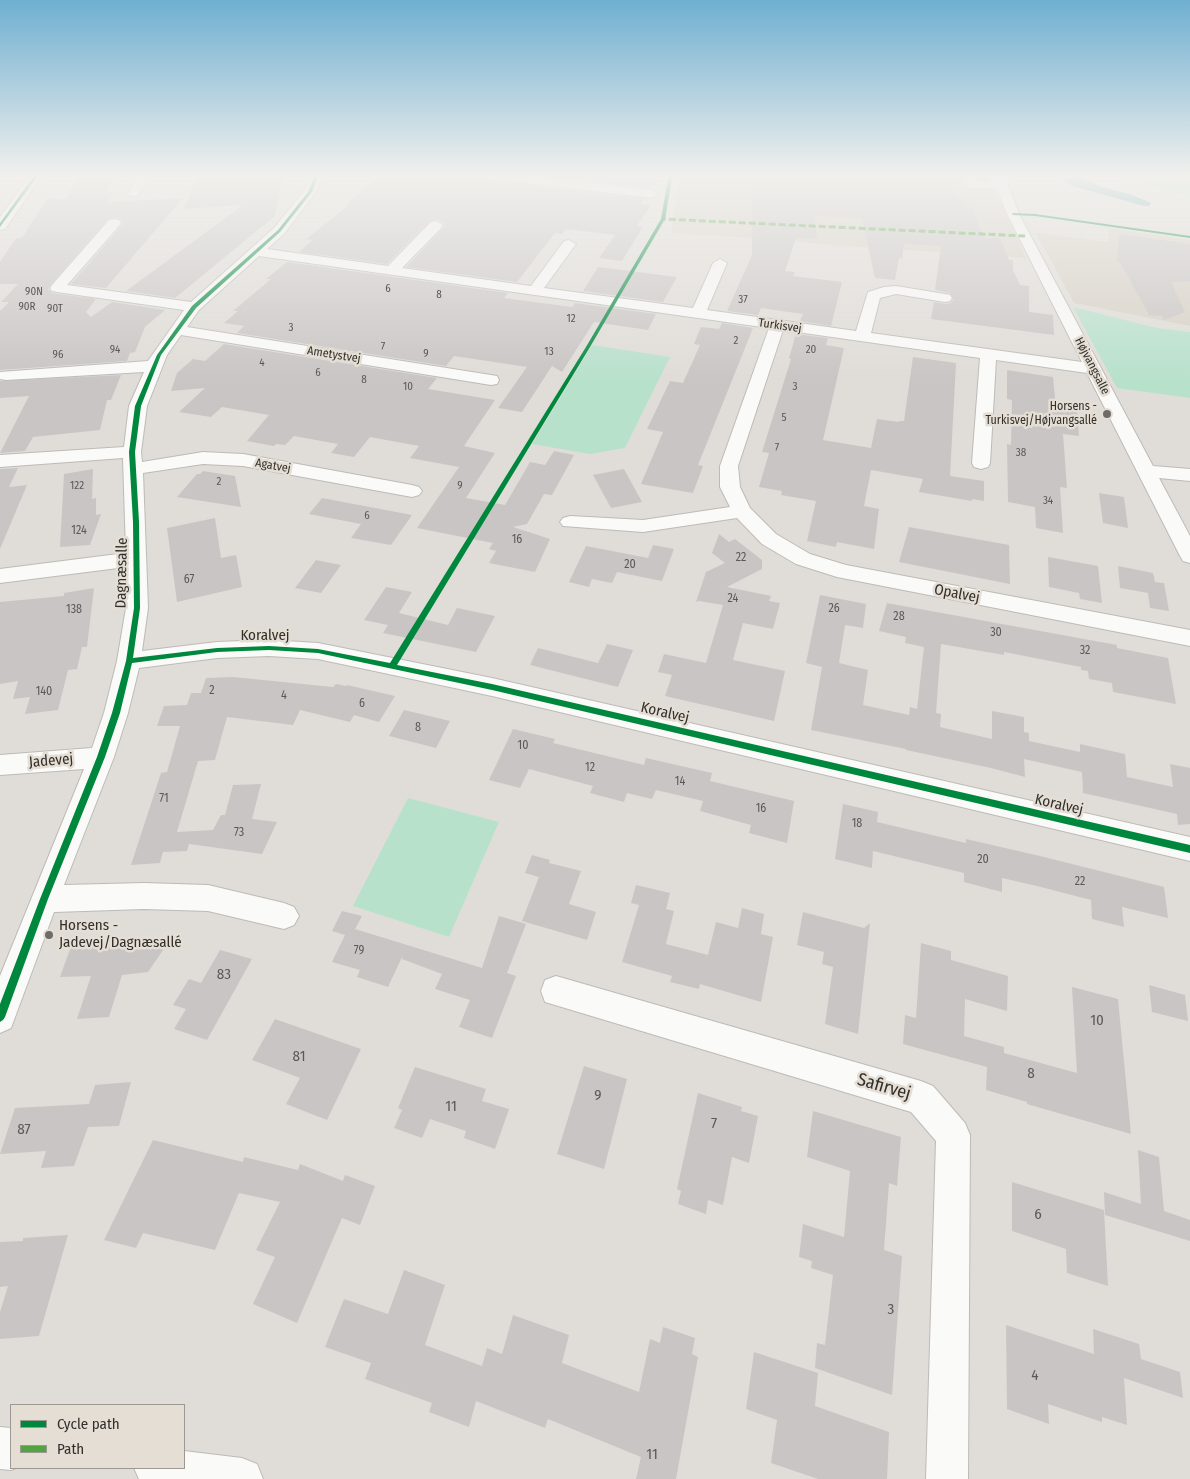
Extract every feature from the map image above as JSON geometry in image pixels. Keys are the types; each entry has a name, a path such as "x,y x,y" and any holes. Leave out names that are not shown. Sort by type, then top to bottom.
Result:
{"street":[{"path":"97,242 57,288 194,308"},
{"name":"Dagnæsalle","path":"0,1017 44,899 101,757 116,712 129,661 137,608 132,460 138,406 158,355 194,308 268,242"},
{"path":"392,270 419,242"},
{"name":"Højvangsalle","path":"1028,242 1148,471 1190,556"},
{"path":"534,290 569,244"},
{"name":"Turkisvej","path":"258,252 988,356 1094,369"},
{"path":"698,314 720,264"},
{"path":"862,338 873,295 884,290 896,290 945,298"},
{"name":"Opalvej","path":"777,326 729,466 730,487 742,511 770,539 803,558 844,572 1190,638"},
{"name":"Ametystvej","path":"177,330 491,380"},
{"path":"981,463 988,356"},
{"path":"6,375 154,366"},
{"name":"Agatvej","path":"132,460 202,458 243,460 412,491"},
{"path":"0,461 132,460"},
{"path":"1148,471 1190,475"},
{"path":"570,522 643,526 742,511"},
{"name":"Dagnæsalle","path":"0,576 136,559"},
{"name":"Koralvej","path":"129,661 217,650 269,648 318,651 492,687 1190,849"},
{"name":"Jadevej","path":"0,765 101,757"},
{"path":"44,899 144,896 208,898 284,916"},
{"name":"Safirvej","path":"556,991 921,1098 954,1135 946,1479"},
{"path":"163,1469 242,1479"}],"shaded area":[{"path":"803,242 1019,242 1026,258"},
{"path":"1041,242 1190,242 1190,326 1074,303"}],"green space":[{"path":"1073,307 1157,328 1190,332 1190,398 1117,388"},
{"path":"592,345 670,357 625,448 590,454 532,444"},
{"path":"408,798 499,822 449,937 353,906"}],"building":[{"path":"13,242 88,242 51,284 48,289 52,293 96,299 86,312 91,317 112,302 165,310 145,327 135,352 130,353 127,361 0,370 0,311 9,302 1,302 18,284 0,284 0,262"},
{"path":"107,242 145,242 106,288 71,284"},
{"path":"193,242 243,242 175,298 126,291"},
{"path":"310,242 409,242 387,264 299,252"},
{"path":"430,242 548,242 517,282 406,267"},
{"path":"610,242 634,242 622,261 599,258"},
{"path":"752,242 795,242 785,271 795,272 793,276 842,282 831,326 800,321 803,314 761,308 758,315 727,311 752,255"},
{"path":"867,242 1002,242 1009,260 1013,260 1013,270 1020,285 1029,286 1029,312 1053,315 1054,335 931,319 934,302 945,304 950,303 954,299 950,293 935,290 941,246 904,244 902,259 899,258 895,280 875,278"},
{"path":"1118,242 1176,242 1190,244 1190,281 1171,282 1185,312 1164,320 1162,316 1149,315 1117,260"},
{"path":"287,262 508,293 504,298 572,307 575,303 656,314 648,330 594,322 562,372 552,366 522,412 498,408 527,367 454,356 446,366 237,333 244,326 224,323 238,311 233,311 271,279 266,279"},
{"path":"598,267 677,277 663,302 583,291"},
{"path":"722,323 753,328 698,465 703,466 693,493 641,484 663,432 647,429 670,381 683,383 700,345 694,344 701,327 719,329"},
{"path":"796,334 828,338 826,345 844,348 823,440 871,448 877,419 904,421 913,357 956,363 950,476 984,481 984,501 972,499 972,501 919,492 923,479 871,470 864,506 879,509 874,549 837,542 836,547 807,541 816,501 781,495 782,491 759,487 769,453 762,452 791,359 789,358"},
{"path":"224,344 437,378 428,389 495,400 464,446 495,453 466,498 505,505 530,462 545,465 554,451 574,455 552,495 544,494 527,524 513,527 550,539 535,572 489,563 496,551 489,549 493,543 417,528 459,467 410,458 419,446 370,437 354,457 331,453 338,444 294,436 285,445 276,444 274,446 247,441 269,415 222,407 211,417 179,412 205,388 171,391 177,373 193,359 205,361"},
{"path":"1007,370 1053,377 1056,408 1077,411 1079,436 1063,434 1067,488 1060,487 1063,533 1036,528 1035,507 1008,502 1007,444 1011,445 1012,400 1007,399"},
{"path":"121,375 111,400 107,400 100,430 33,437 25,451 0,453 29,396 0,398 0,381"},
{"path":"18,468 9,487 27,485 0,549 0,469"},
{"path":"93,469 92,499 96,498 96,515 101,514 90,545 60,547 64,474"},
{"path":"624,469 642,502 611,508 593,475"},
{"path":"203,471 235,476 241,507 177,497 197,474"},
{"path":"1099,493 1124,497 1128,528 1103,523"},
{"path":"322,498 412,515 391,545 351,538 361,524 309,514"},
{"path":"215,518 221,558 236,555 242,587 177,602 167,528"},
{"path":"909,527 1009,545 1010,584 899,562"},
{"path":"719,534 729,542 735,539 762,560 762,569 727,587 771,596 769,601 780,603 773,629 743,623 733,660 785,671 774,721 665,696 672,675 658,672 664,654 706,663 723,605 696,602 706,572 725,563 712,553"},
{"path":"653,545 674,549 662,581 617,572 612,583 592,579 589,587 569,582 586,546 648,558"},
{"path":"1048,557 1098,566 1102,603 1080,599 1079,593 1049,587"},
{"path":"316,560 341,565 321,593 295,588"},
{"path":"1118,566 1153,573 1155,582 1164,583 1169,611 1150,608 1148,593 1120,588"},
{"path":"386,587 412,592 399,613 448,625 457,608 495,616 476,652 383,633 388,625 364,620"},
{"path":"94,588 87,647 82,647 77,669 68,670 58,710 25,714 30,697 13,699 18,681 0,684 0,602 64,596 64,593"},
{"path":"820,595 866,604 863,628 845,625 839,663 868,670 863,705 909,715 910,707 917,709 924,647 905,643 906,637 879,631 887,603 1117,645 1117,648 1168,658 1176,704 1113,692 1112,683 1089,679 1088,671 1081,670 1081,667 1004,652 1004,655 941,644 936,713 941,714 940,727 992,739 992,711 1024,717 1024,732 1029,733 1029,741 1080,752 1080,744 1125,754 1127,777 1173,787 1170,764 1190,768 1190,824 1178,825 1177,814 1083,793 1082,772 1024,759 1025,777 906,749 811,730 822,667 806,663"},
{"path":"607,644 633,650 618,687 530,665 538,648 598,663"},
{"path":"233,677 333,687 336,684 347,685 395,696 379,722 354,715 350,722 300,710 293,725 227,717 215,760 198,761 177,832 213,830 221,815 225,815 233,785 261,784 252,819 277,822 262,854 189,844 187,851 163,852 160,863 131,865 161,773 167,772 180,726 157,726 164,706 187,705 191,693 201,693 206,678"},
{"path":"404,710 450,721 436,748 389,736"},
{"path":"513,729 555,739 553,743 644,765 646,758 712,773 710,781 794,801 787,843 749,833 751,825 700,811 703,801 656,790 652,799 627,793 624,802 590,793 593,786 529,769 520,788 489,780"},
{"path":"843,804 878,812 877,822 966,843 966,839 1164,887 1168,918 1122,907 1124,927 1092,919 1091,900 1041,887 1002,878 1002,892 964,882 964,873 873,851 872,868 835,859"},
{"path":"532,855 550,860 549,863 581,871 569,904 596,912 587,940 522,921 539,877 525,873"},
{"path":"636,885 670,893 666,909 674,911 666,944 708,955 716,922 738,928 742,908 764,914 761,934 773,937 761,1002 700,984 699,989 670,982 672,976 622,962 639,905 631,903"},
{"path":"342,911 362,916 355,929 482,968 499,916 526,924 507,973 516,976 492,1038 459,1027 470,1000 435,989 442,974 402,959 403,955 388,987 357,977 360,970 332,962 345,935 332,931"},
{"path":"803,912 864,928 870,923 858,1034 825,1024 833,967 822,964 824,952 797,945"},
{"path":"172,937 148,972 122,975 109,1017 77,1019 91,976 60,977 73,941"},
{"path":"921,943 951,951 951,960 1008,976 1007,1011 965,999 964,1036 1004,1047 1004,1053 1077,1073 1072,987 1118,999 1131,1134 986,1090 987,1067 903,1044 905,1015 916,1018"},
{"path":"220,950 252,959 207,1040 174,1029 186,1009 173,1005 189,979 201,983"},
{"path":"1149,985 1185,995 1188,1021 1152,1012"},
{"path":"275,1019 361,1049 327,1120 286,1104 300,1078 252,1060"},
{"path":"584,1066 627,1079 604,1169 557,1154"},
{"path":"415,1067 486,1089 482,1101 509,1109 495,1149 464,1138 466,1131 430,1119 422,1138 394,1128 402,1110 398,1108"},
{"path":"131,1082 119,1126 88,1127 74,1166 41,1168 46,1151 0,1154 15,1108 89,1104 95,1085"},
{"path":"698,1093 742,1107 741,1111 758,1116 749,1163 732,1157 723,1205 708,1200 706,1214 678,1204 681,1191 677,1189"},
{"path":"813,1111 901,1137 897,1186 889,1183 884,1250 902,1256 892,1395 815,1368 817,1343 825,1345 833,1275 811,1268 812,1261 799,1257 803,1224 844,1237 850,1171 807,1157"},
{"path":"153,1140 243,1162 244,1157 298,1170 300,1164 343,1181 345,1175 375,1186 360,1225 342,1218 297,1323 253,1304 275,1257 256,1250 280,1202 239,1193 215,1250 143,1233 136,1248 104,1240"},
{"path":"1138,1150 1159,1157 1164,1211 1190,1220 1190,1241 1105,1215 1104,1192 1141,1204"},
{"path":"1012,1182 1104,1210 1108,1286 1067,1273 1066,1249 1012,1231"},
{"path":"68,1235 39,1336 0,1339 0,1312 8,1286 0,1287 0,1242 23,1241 23,1238"},
{"path":"404,1270 445,1285 425,1345 482,1366 487,1348 502,1354 513,1315 569,1335 562,1363 639,1392 650,1339 660,1343 663,1327 695,1338 692,1354 698,1357 676,1479 636,1479 641,1457 548,1419 545,1428 476,1401 469,1427 429,1412 432,1403 365,1379 371,1363 325,1347 344,1299 388,1314"},
{"path":"1006,1325 1094,1354 1093,1329 1139,1344 1141,1359 1180,1372 1183,1398 1124,1378 1127,1425 1102,1417 1102,1422 1048,1404 1049,1424 1007,1409"},
{"path":"754,1352 818,1373 815,1406 889,1432 887,1479 818,1479 771,1463 777,1420 746,1409"}],"cycle path":[{"path":"0,1017 44,899 101,757 116,713 129,661 137,608 136,522 132,452 138,406 159,355 194,307 267,242"},
{"path":"393,665 588,347 650,242"},
{"path":"129,661 217,650 269,648 318,651 492,687 1190,849"}],"place":[{"name":"Horsens - Turkisvej/Højvangsallé","path":"1107,414"},
{"name":"Horsens - Jadevej/Dagnæsallé","path":"49,935"}]}
